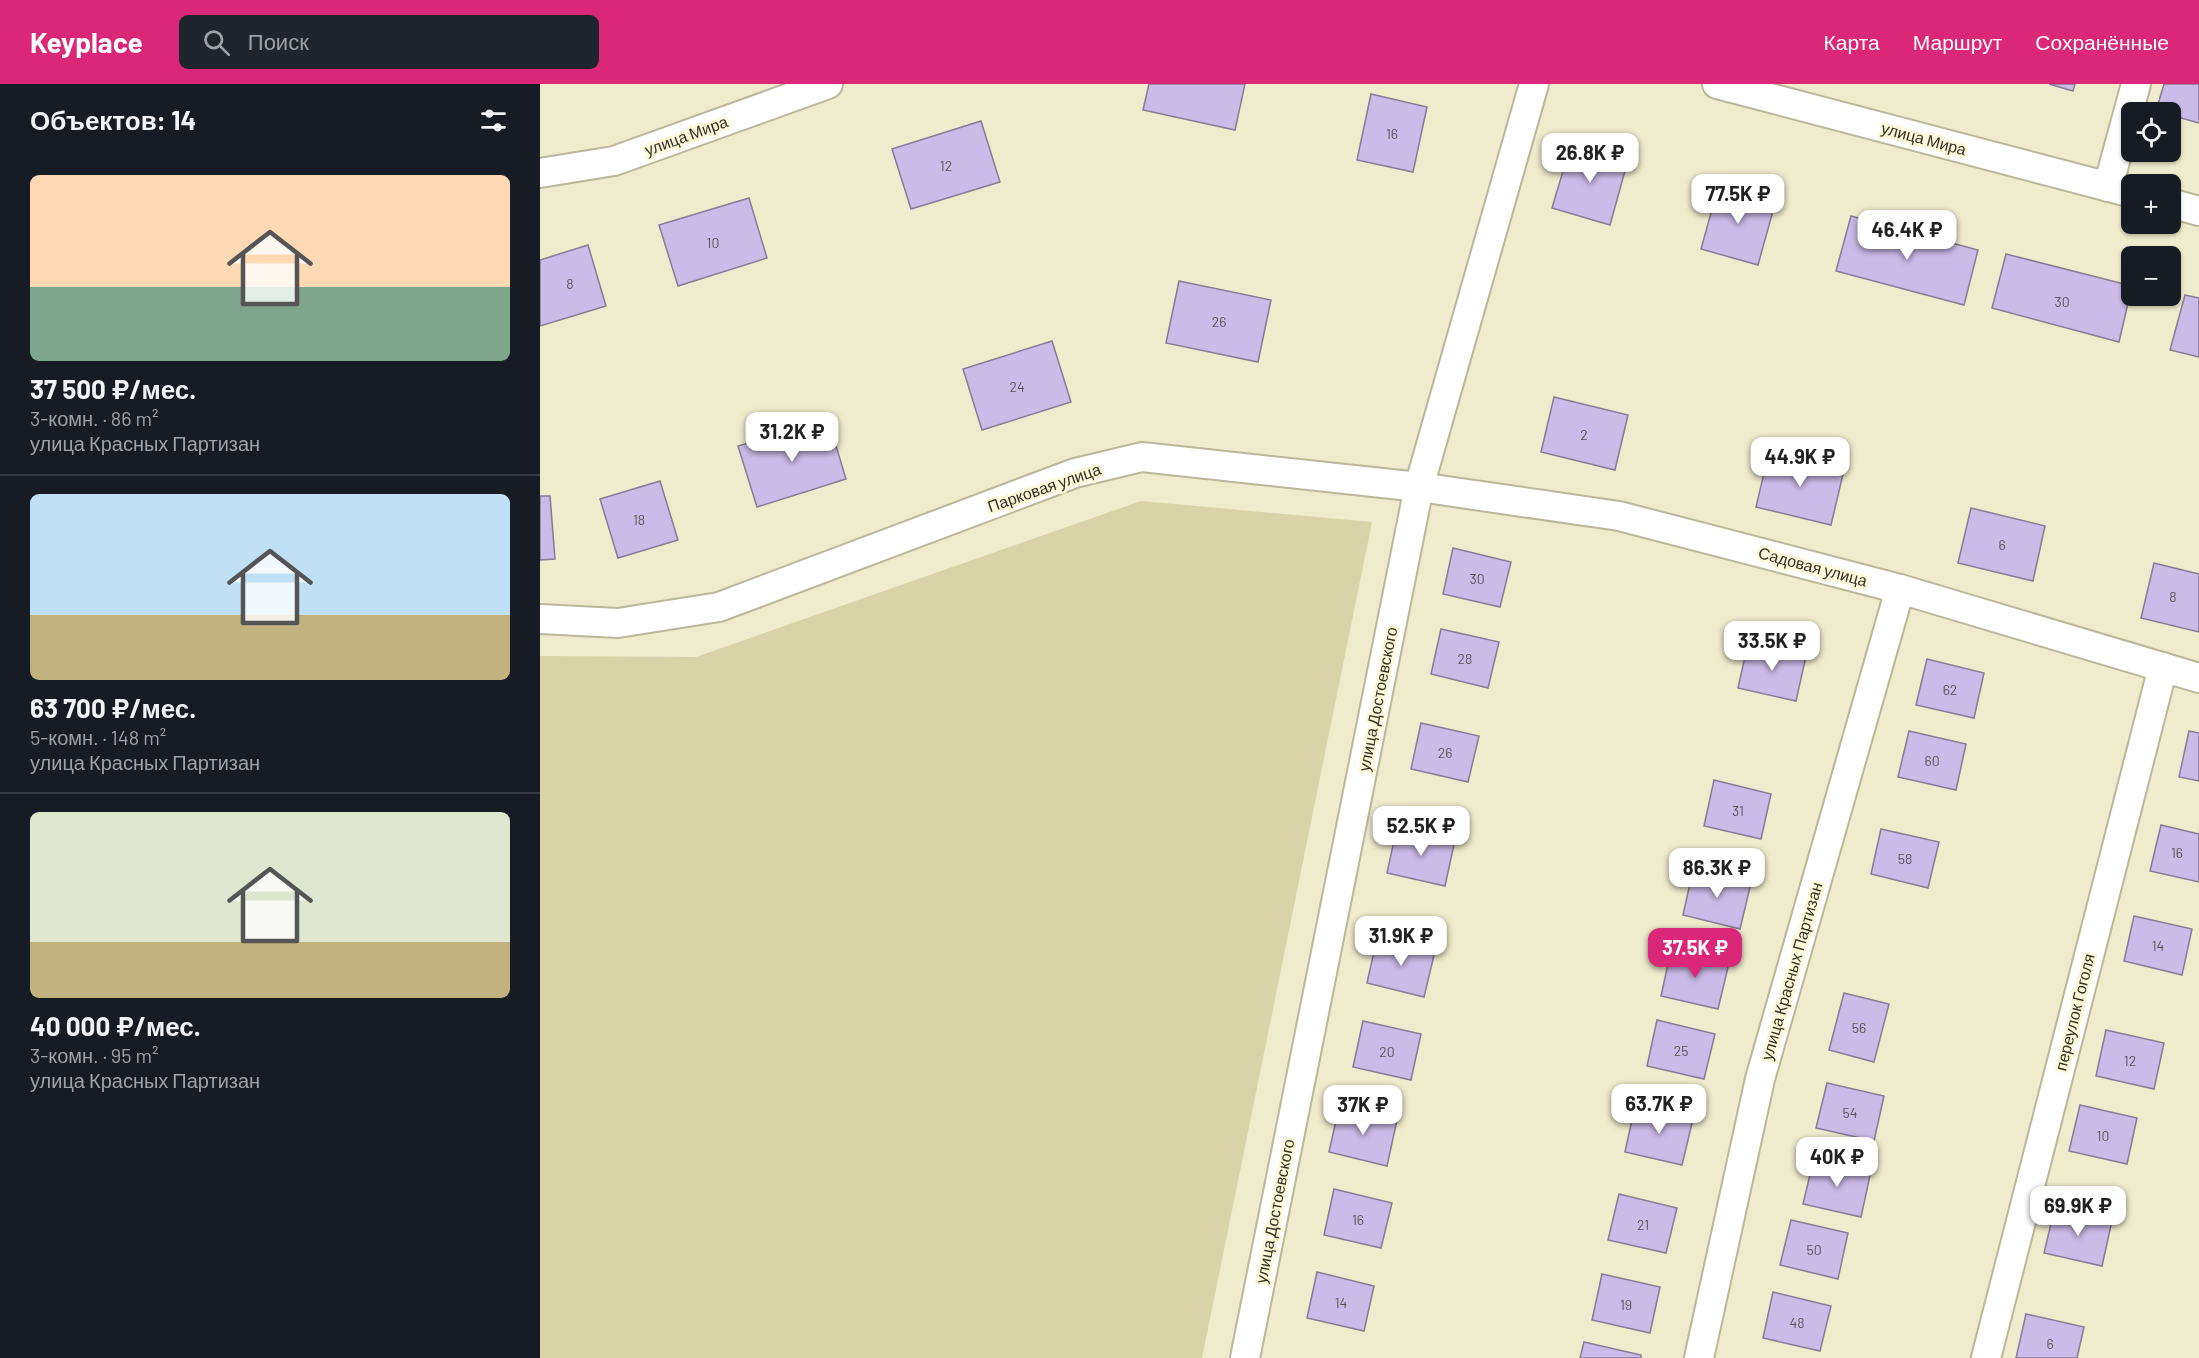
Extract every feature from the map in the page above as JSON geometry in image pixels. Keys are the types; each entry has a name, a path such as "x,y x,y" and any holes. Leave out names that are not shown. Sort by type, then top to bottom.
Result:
{"street":[{"name":"улица Мира","path":"540,173 614,161 828,84"},
{"name":"улица Достоевского","path":"1245,1358 1419,487 1534,84"},
{"name":"улица Мира","path":"1717,84 2120,190"},
{"path":"2120,190 2136,84"},
{"path":"2181,206 2199,211"},
{"name":"Парковая улица","path":"540,619 618,623 719,607 1074,474 1142,457 1419,487"},
{"name":"Садовая улица","path":"1419,487 1618,516 1900,589 2199,678"},
{"name":"улица Красных Партизан","path":"1699,1358 1760,1079 1900,589"},
{"name":"переулок Гоголя","path":"1986,1358 2163,667"}],"shaded area":[{"path":"1141,501 1372,522 1202,1358 540,1358 540,656 696,657"}],"building":[{"path":"1149,84 1245,84 1235,130 1143,110"},
{"path":"2049,84 2075,84 2073,91"},
{"path":"2164,84 2199,84 2199,123 2181,118 2181,102 2159,102"},
{"path":"1371,94 1427,107 1413,172 1357,160"},
{"path":"981,121 1000,182 911,209 892,149"},
{"path":"1571,144 1628,160 1610,225 1552,208"},
{"path":"1719,184 1776,200 1758,265 1701,249"},
{"path":"749,198 767,258 678,286 659,225"},
{"path":"1851,216 1978,250 1964,305 1836,271"},
{"path":"588,245 606,306 540,326 540,260"},
{"path":"2006,254 2121,283 2121,306 2127,306 2119,342 1992,308"},
{"path":"1179,281 1271,300 1258,362 1166,343"},
{"path":"2185,295 2199,298 2199,357 2170,350"},
{"path":"1052,341 1071,402 982,430 963,369"},
{"path":"1554,397 1628,415 1615,470 1541,452"},
{"path":"828,419 846,479 757,507 738,446"},
{"path":"1769,452 1844,470 1831,525 1756,507"},
{"path":"660,481 678,540 618,558 600,499"},
{"path":"540,496 550,496 555,559 540,560"},
{"path":"1971,508 2045,526 2033,581 1958,563"},
{"path":"1453,548 1511,562 1500,607 1443,594"},
{"path":"2154,563 2199,574 2199,632 2141,618"},
{"path":"1441,629 1499,642 1488,688 1431,674"},
{"path":"1748,643 1806,656 1796,701 1738,688"},
{"path":"1927,659 1984,673 1974,718 1916,705"},
{"path":"1421,723 1479,736 1468,782 1411,769"},
{"path":"1909,731 1966,744 1956,790 1898,777"},
{"path":"2189,731 2199,733 2199,781 2179,777"},
{"path":"1714,780 1771,794 1761,839 1704,826"},
{"path":"2161,825 2199,834 2199,882 2150,871"},
{"path":"1397,827 1455,840 1445,886 1387,873"},
{"path":"1881,829 1939,842 1928,888 1871,874"},
{"path":"1693,870 1751,883 1740,929 1683,915"},
{"path":"2134,916 2192,929 2182,975 2124,961"},
{"path":"1377,938 1435,951 1424,997 1367,983"},
{"path":"1671,950 1729,963 1718,1009 1661,996"},
{"path":"1844,993 1889,1004 1874,1062 1829,1050"},
{"path":"1657,1020 1715,1034 1704,1079 1647,1066"},
{"path":"1363,1021 1421,1034 1411,1080 1353,1067"},
{"path":"2106,1030 2164,1043 2154,1089 2096,1076"},
{"path":"1827,1083 1884,1096 1874,1141 1816,1128"},
{"path":"2080,1105 2137,1118 2127,1164 2069,1151"},
{"path":"1635,1106 1693,1119 1682,1165 1625,1152"},
{"path":"1339,1107 1397,1120 1387,1166 1329,1152"},
{"path":"1814,1158 1871,1171 1861,1217 1803,1204"},
{"path":"1334,1189 1392,1203 1381,1248 1324,1235"},
{"path":"1619,1194 1677,1208 1666,1253 1608,1240"},
{"path":"2055,1207 2112,1221 2102,1266 2044,1253"},
{"path":"1791,1220 1848,1233 1838,1279 1780,1265"},
{"path":"1317,1272 1374,1286 1364,1331 1307,1318"},
{"path":"1602,1274 1660,1287 1650,1333 1592,1320"},
{"path":"1773,1292 1831,1306 1820,1351 1763,1338"},
{"path":"2026,1314 2084,1327 2077,1358 2016,1358"},
{"path":"1584,1342 1641,1355 1641,1358 1580,1358"}]}
